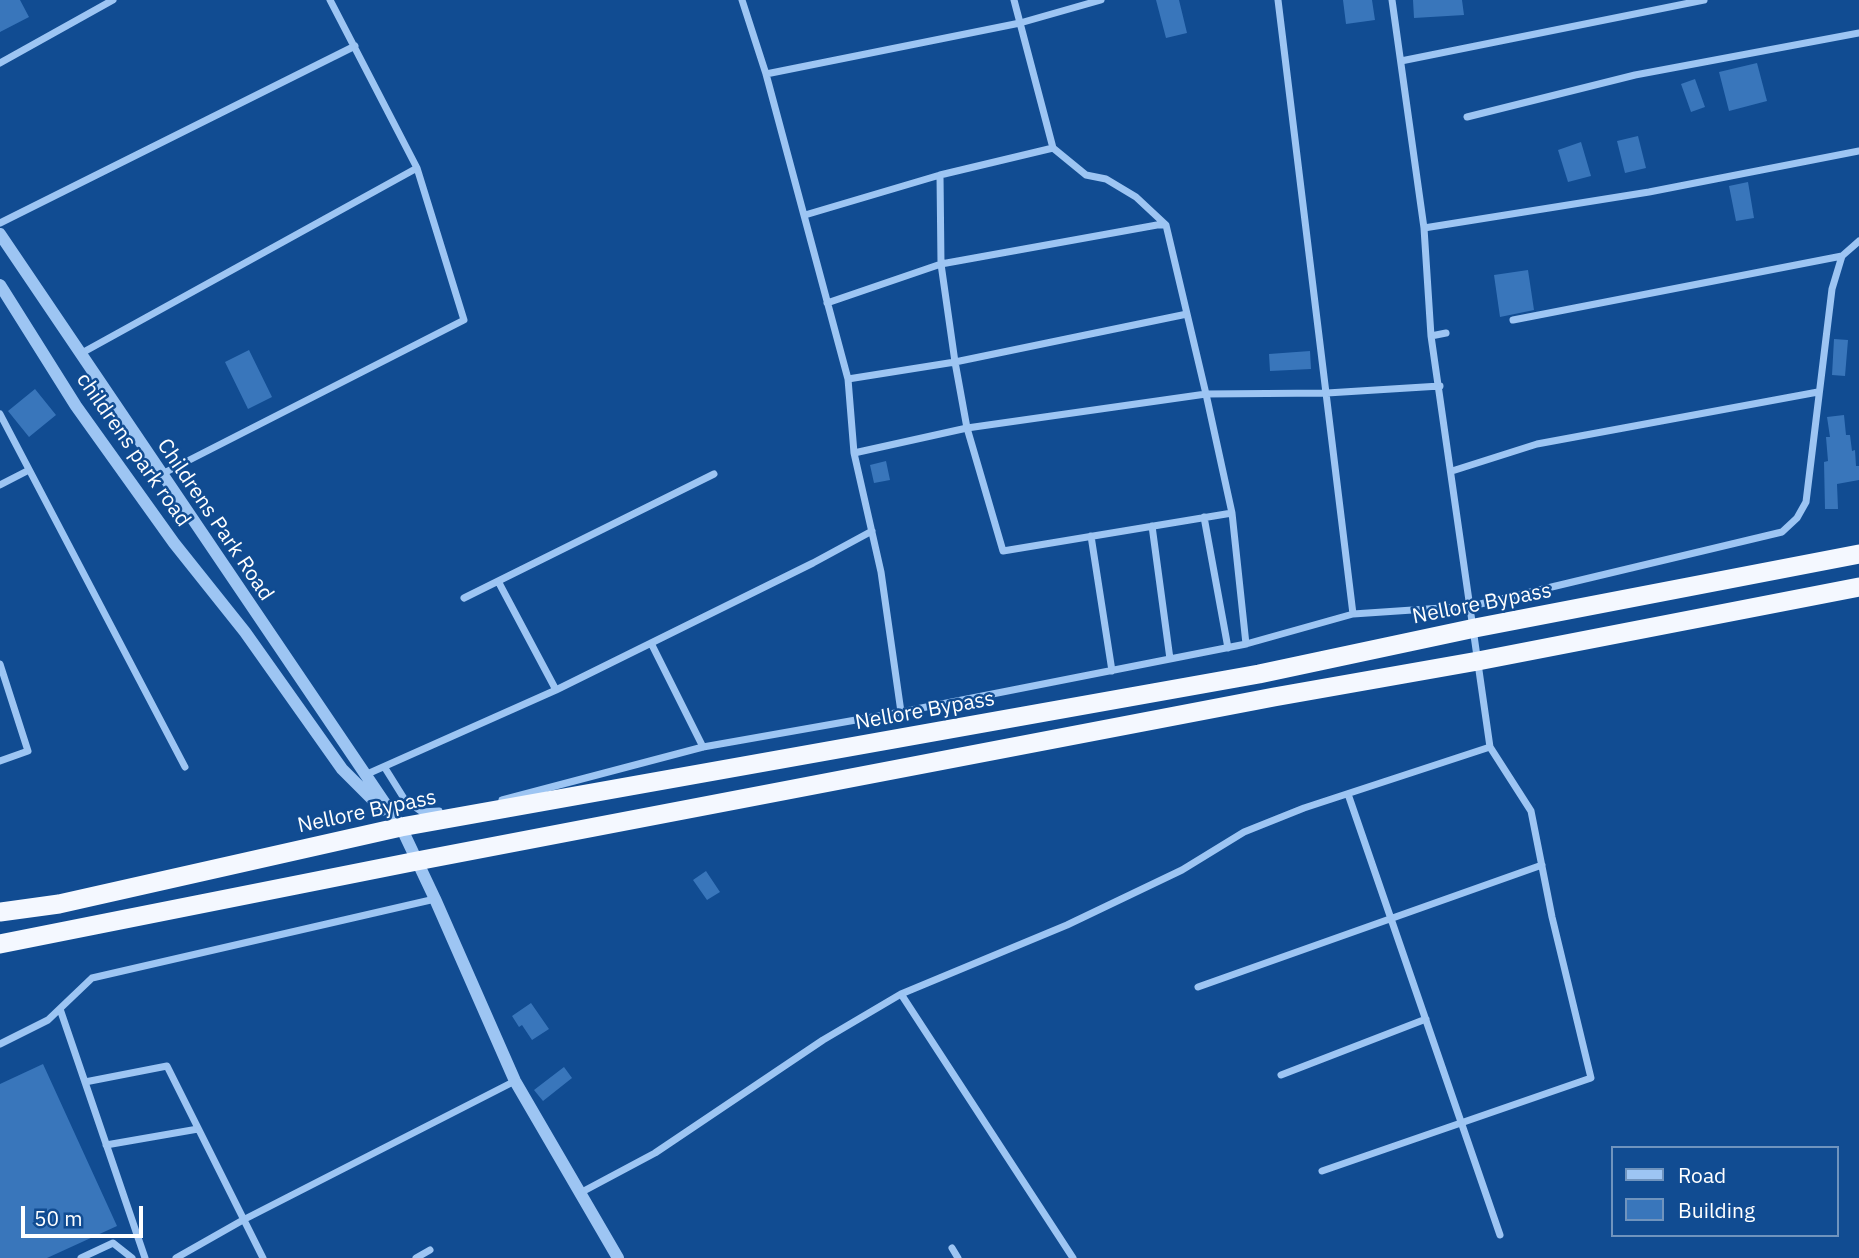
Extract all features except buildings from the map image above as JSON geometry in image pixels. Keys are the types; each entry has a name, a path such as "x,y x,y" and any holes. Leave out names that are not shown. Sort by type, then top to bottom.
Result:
{"highway":[{"name":"Nellore Bypass","path":"0,912 59,904 401,827 1259,674 1475,628 1859,554"},
{"path":"0,944 417,860 1859,587"}],"street":[{"path":"0,63 113,0"},
{"path":"161,475 464,320 417,168 330,0"},
{"path":"743,0 766,74 848,379 854,453 881,572 901,712"},
{"path":"1014,0 1053,148 1086,175 1105,179 1136,197 1166,225 1232,513 1246,645"},
{"path":"766,74 1020,23 1101,0"},
{"path":"1278,0 1353,614"},
{"path":"1322,1171 1591,1078 1552,918 1531,811 1490,747 1472,606 1431,336 1424,228 1392,0"},
{"path":"1401,61 1704,0"},
{"path":"1467,117 1635,75 1859,33"},
{"path":"0,223 355,46"},
{"path":"805,215 940,175 1053,148"},
{"path":"1424,228 1649,192 1859,151"},
{"path":"80,354 417,168"},
{"path":"940,175 941,264 955,362 967,428 1003,551 1232,513"},
{"path":"827,303 941,264 1166,225"},
{"name":"Childrens Park Road","path":"0,234 401,827"},
{"path":"1513,320 1842,256 1859,241"},
{"path":"384,768 405,800 422,813 464,810 703,747 901,712 1246,645 1353,614 1472,606 1782,532 1797,518 1806,502 1832,289 1842,256"},
{"name":"childrens park road","path":"0,285 76,406 174,543 245,632 342,769 401,827"},
{"path":"848,379 955,362 1187,314"},
{"path":"1431,336 1447,333"},
{"path":"854,453 967,428 1206,394 1327,393 1440,386"},
{"path":"1452,471 1537,444 1818,392"},
{"path":"0,414 185,767"},
{"path":"0,485 29,470"},
{"path":"464,598 714,474"},
{"path":"1204,517 1228,648"},
{"path":"1152,526 1170,659"},
{"path":"352,779 384,768 556,690 872,531"},
{"path":"1091,536 1112,671"},
{"path":"498,581 556,690"},
{"path":"652,643 703,747"},
{"path":"0,664 28,751 0,761"},
{"path":"580,1193 655,1153 823,1040 901,994 1079,920 1182,870 1244,832 1490,747"},
{"path":"1348,794 1500,1235"},
{"path":"401,827 514,1082 618,1258"},
{"path":"1198,988 1542,864"},
{"path":"0,1044 48,1020 92,978 435,900"},
{"path":"901,994 1073,1258"},
{"path":"60,1009 145,1258"},
{"path":"1281,1074 1426,1018"},
{"path":"85,1082 167,1066 262,1258"},
{"path":"176,1258 243,1220 514,1082"},
{"path":"106,1145 198,1129"},
{"path":"81,1258 113,1243 132,1258"},
{"path":"953,1248 958,1258"},
{"path":"416,1258 430,1250"}]}
